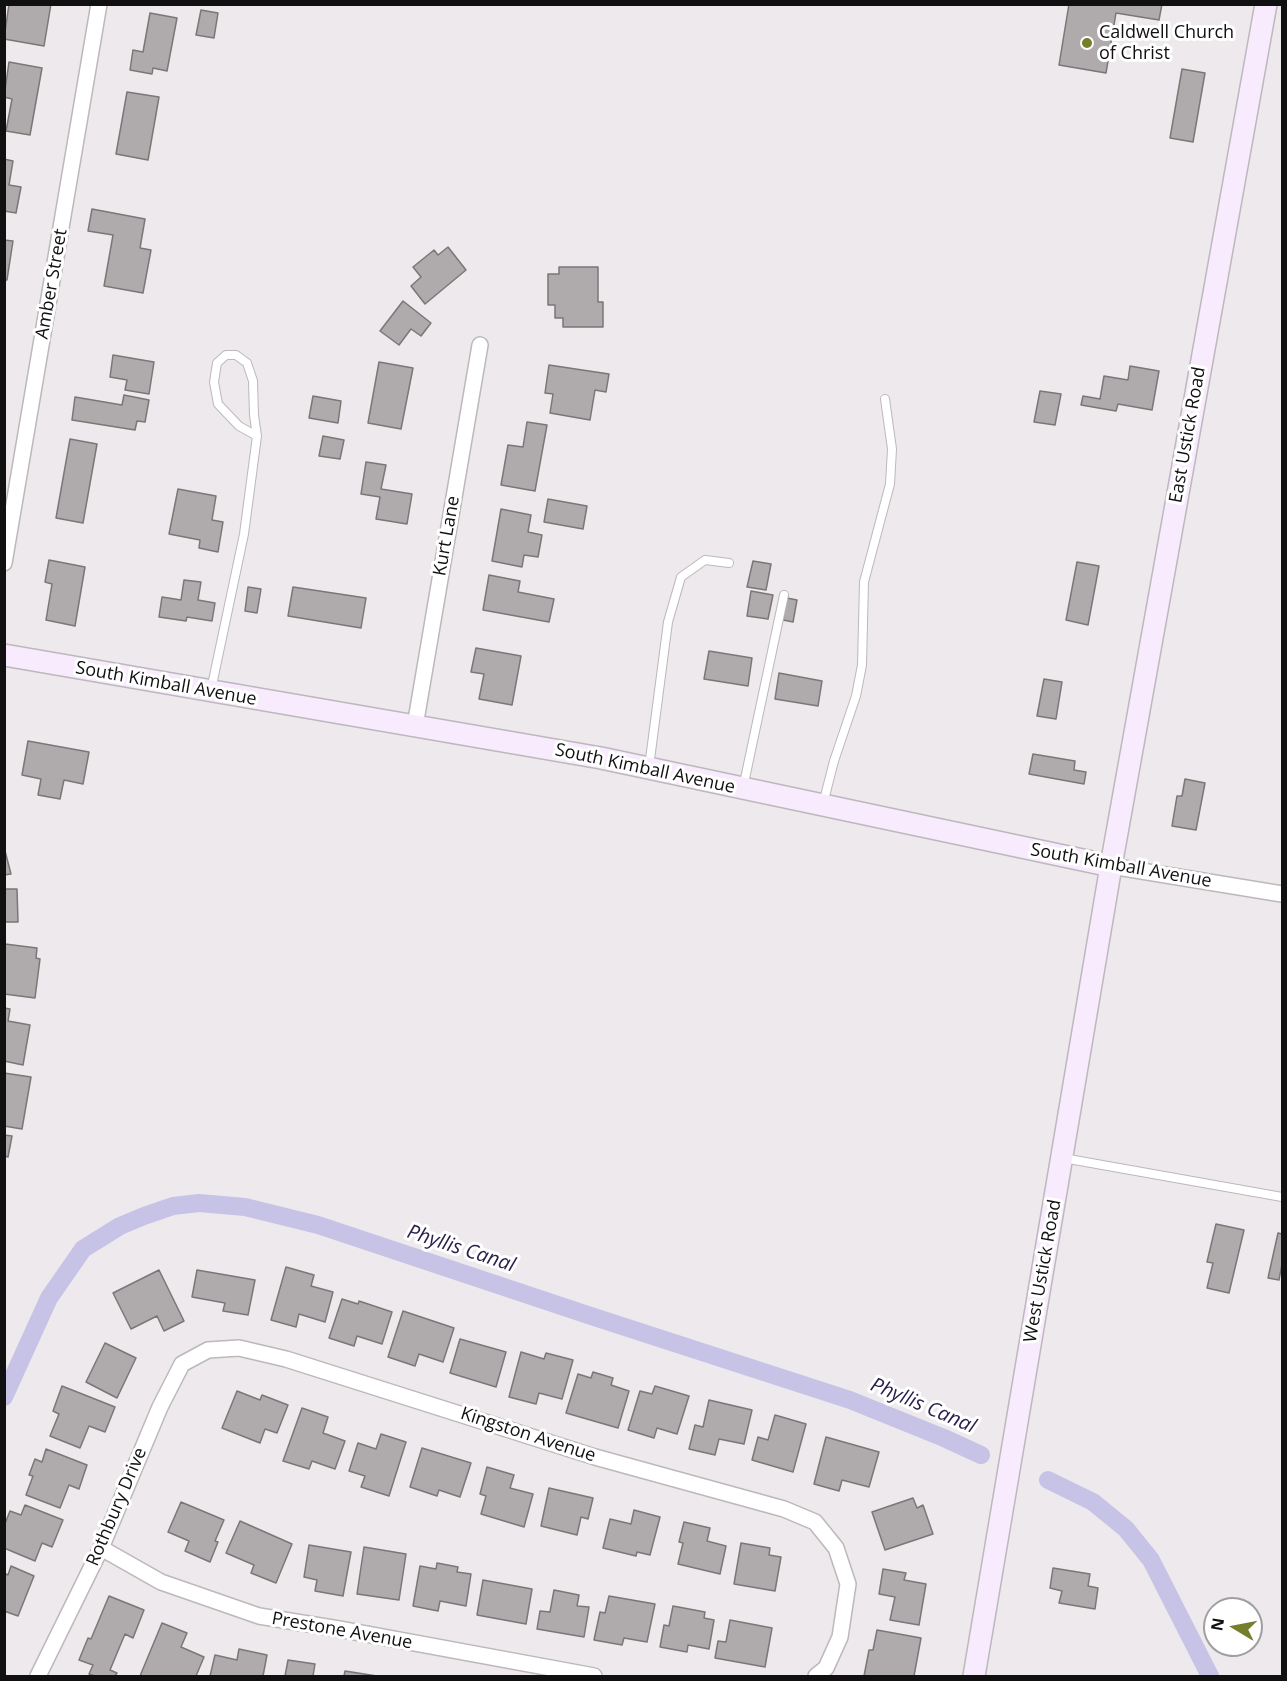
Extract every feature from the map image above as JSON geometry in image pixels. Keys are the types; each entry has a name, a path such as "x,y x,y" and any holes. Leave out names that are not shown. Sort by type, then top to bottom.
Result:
{"main road":[{"name":"East Ustick Road","path":"1111,866 1266,4"},
{"name":"South Kimball Avenue","path":"4,655 601,758 1111,866"},
{"name":"West Ustick Road","path":"974,1677 1111,866"}],"street":[{"name":"Amber Street","path":"4,563 99,4"},
{"name":"Kurt Lane","path":"415,726 480,345"},
{"name":"South Kimball Avenue","path":"1111,866 1282,894"},
{"name":"Kingston Avenue","path":"208,1350 239,1348 286,1359 595,1457 784,1509 815,1522 836,1548 848,1584 840,1637 826,1668 816,1677"},
{"name":"Rothbury Drive","path":"38,1677 101,1548 160,1407 182,1364 208,1350"},
{"name":"Prestone Avenue","path":"101,1548 161,1582 260,1617 339,1629 594,1677"}],"lane":[{"path":"211,692 244,534 257,436 253,381 247,363 236,356 226,355 218,363 214,382 218,404 238,426 257,436"},
{"path":"822,806 834,761 856,696 862,665 864,582 890,484 892,449 885,399"},
{"path":"649,769 668,622 681,577 705,560 729,563"},
{"path":"743,789 784,595"},
{"path":"1062,1158 1282,1197"}],"building":[{"path":"9,4 51,4 44,46 4,39"},
{"name":"Caldwell Church of Christ","path":"1069,4 1162,4 1159,20 1116,13 1106,73 1059,65"},
{"path":"201,10 218,13 214,38 196,35"},
{"path":"150,13 177,18 167,71 153,68 152,74 130,70 133,50 143,52"},
{"path":"9,62 42,68 30,135 6,131 12,99 4,97"},
{"path":"1182,69 1205,73 1193,142 1170,138"},
{"path":"127,92 159,97 148,160 116,154"},
{"path":"4,159 13,161 9,185 21,187 16,213 4,211"},
{"path":"92,209 145,219 140,248 151,250 143,293 104,286 113,235 88,231"},
{"path":"4,240 13,241 7,280 4,280"},
{"path":"448,247 466,270 425,304 411,286 421,277 413,267 434,250 438,255"},
{"path":"559,267 598,267 598,302 603,302 603,327 563,327 563,318 555,318 555,305 548,305 548,274 559,274"},
{"path":"403,301 431,323 421,336 411,329 399,345 380,331"},
{"path":"113,355 154,362 149,394 125,390 127,380 110,377"},
{"path":"379,362 413,368 401,429 368,423"},
{"path":"549,365 609,374 606,392 595,390 590,420 550,413 553,394 545,393"},
{"path":"1130,366 1159,371 1152,410 1118,404 1116,411 1081,405 1083,396 1100,399 1104,376 1128,380"},
{"path":"1040,391 1061,394 1055,425 1034,422"},
{"path":"124,395 149,400 145,422 137,421 135,430 72,420 75,397 122,405"},
{"path":"313,396 341,401 338,423 309,418"},
{"path":"527,422 547,425 535,491 501,485 508,445 523,447"},
{"path":"323,436 344,440 340,459 319,456"},
{"path":"70,439 97,444 83,523 56,518"},
{"path":"366,462 386,465 381,489 412,494 407,524 376,519 380,497 361,494"},
{"path":"178,489 216,496 212,520 223,522 218,552 199,548 200,540 169,534"},
{"path":"548,499 587,506 583,529 544,522"},
{"path":"501,509 531,515 528,532 542,535 538,557 524,555 522,567 492,561"},
{"path":"49,560 85,567 75,626 46,620 52,584 45,582"},
{"path":"753,561 771,564 766,590 747,587"},
{"path":"1077,562 1099,566 1088,625 1066,620"},
{"path":"489,575 520,581 518,592 554,599 549,622 483,610"},
{"path":"184,580 201,582 198,600 215,603 212,621 187,617 186,621 159,617 162,597 181,600"},
{"path":"248,587 261,589 257,613 245,611"},
{"path":"293,587 366,598 361,628 288,616"},
{"path":"751,591 773,595 768,619 747,616"},
{"path":"787,598 797,600 793,622 783,620"},
{"path":"476,648 521,656 512,705 479,699 484,674 471,672"},
{"path":"709,651 752,658 748,686 704,679"},
{"path":"779,673 822,681 818,706 775,699"},
{"path":"1044,679 1062,682 1056,719 1037,716"},
{"path":"28,741 89,752 83,784 64,780 60,799 38,795 41,779 22,775"},
{"path":"1033,754 1075,761 1074,770 1086,772 1084,784 1029,774"},
{"path":"1185,779 1205,783 1196,830 1172,826 1177,796 1182,796"},
{"path":"4,847 11,874 4,875"},
{"path":"4,889 17,889 18,922 4,922"},
{"path":"5,944 37,948 36,958 40,959 35,998 4,994"},
{"path":"4,1008 10,1009 8,1021 30,1025 23,1065 4,1061"},
{"path":"4,1073 31,1077 22,1129 4,1126"},
{"path":"4,1135 12,1136 8,1157 4,1156"},
{"path":"1216,1224 1244,1230 1229,1293 1207,1288 1213,1263 1207,1262"},
{"path":"1278,1233 1282,1234 1282,1264 1279,1280 1268,1278"},
{"path":"286,1267 314,1275 311,1286 333,1292 325,1322 299,1314 296,1327 271,1320"},
{"path":"159,1270 184,1321 164,1331 157,1316 131,1329 113,1293"},
{"path":"197,1270 255,1280 248,1315 223,1311 225,1303 192,1297"},
{"path":"342,1299 358,1304 359,1301 392,1312 382,1344 357,1336 354,1346 329,1338"},
{"path":"403,1311 454,1328 443,1362 419,1354 415,1366 388,1357"},
{"path":"460,1339 506,1352 496,1387 450,1373"},
{"path":"105,1343 136,1358 117,1398 86,1382"},
{"path":"521,1352 544,1359 546,1353 573,1360 562,1399 539,1393 536,1404 509,1397"},
{"path":"593,1372 613,1378 611,1385 629,1391 618,1428 566,1413 578,1374 591,1378"},
{"path":"62,1386 115,1407 105,1432 89,1426 80,1448 50,1436 59,1414 53,1411"},
{"path":"655,1386 689,1396 677,1434 657,1428 654,1438 628,1430 640,1391 652,1394"},
{"path":"237,1391 260,1400 262,1395 288,1405 277,1433 265,1429 260,1443 222,1428"},
{"path":"709,1400 752,1410 744,1444 719,1439 715,1455 689,1449 695,1425 703,1427"},
{"path":"302,1408 328,1417 323,1433 345,1441 335,1469 312,1461 309,1469 283,1461"},
{"path":"775,1415 806,1424 793,1472 752,1460 758,1437 768,1440"},
{"path":"381,1434 406,1442 389,1496 361,1487 365,1476 349,1471 358,1443 376,1449"},
{"path":"826,1437 879,1452 869,1487 842,1480 839,1491 814,1484"},
{"path":"422,1448 471,1463 460,1497 439,1490 437,1496 410,1487"},
{"path":"46,1449 87,1465 79,1489 69,1485 60,1508 26,1495 33,1476 29,1475 35,1459 42,1462"},
{"path":"487,1467 514,1475 510,1488 533,1494 524,1527 481,1514 486,1496 480,1494"},
{"path":"549,1488 593,1498 588,1519 581,1517 577,1535 541,1526"},
{"path":"913,1498 917,1508 923,1505 933,1534 885,1550 872,1512"},
{"path":"181,1502 224,1520 215,1541 218,1542 210,1562 185,1551 189,1541 168,1532"},
{"path":"25,1505 63,1520 52,1547 42,1543 35,1561 4,1548 4,1526 10,1511 21,1515"},
{"path":"634,1510 660,1517 650,1555 637,1552 636,1556 603,1548 610,1519 631,1524"},
{"path":"240,1521 292,1544 276,1583 251,1573 254,1565 226,1553"},
{"path":"684,1522 710,1528 707,1541 726,1546 720,1574 678,1564 683,1543 679,1542"},
{"path":"741,1543 770,1548 769,1555 781,1557 775,1591 734,1584"},
{"path":"309,1545 351,1552 343,1596 315,1591 317,1580 304,1577"},
{"path":"364,1547 406,1554 399,1600 357,1594"},
{"path":"437,1563 458,1567 457,1572 471,1574 466,1606 440,1601 438,1611 413,1606 420,1566 436,1569"},
{"path":"11,1566 34,1576 18,1616 4,1611 4,1573 8,1575"},
{"path":"1053,1568 1090,1574 1088,1586 1098,1588 1095,1609 1059,1603 1062,1591 1050,1588"},
{"path":"883,1569 906,1573 904,1580 926,1584 919,1625 890,1620 895,1597 879,1594"},
{"path":"483,1580 532,1589 526,1624 477,1615"},
{"path":"554,1590 579,1595 577,1606 589,1607 584,1637 537,1629 540,1611 550,1612"},
{"path":"109,1596 144,1610 133,1638 125,1634 110,1670 117,1673 115,1676 95,1676 89,1674 93,1665 79,1660 88,1638 91,1639"},
{"path":"609,1596 655,1604 647,1642 624,1638 622,1645 594,1640 600,1612 605,1613"},
{"path":"673,1606 705,1612 704,1618 714,1620 709,1649 688,1645 687,1652 660,1647 664,1625 669,1626"},
{"path":"730,1620 772,1628 765,1667 715,1658 718,1641 726,1642"},
{"path":"162,1623 187,1633 181,1647 204,1657 196,1676 140,1676"},
{"path":"877,1630 921,1638 914,1676 864,1676 869,1650 873,1650"},
{"path":"239,1649 267,1655 263,1676 210,1676 215,1655 237,1660"},
{"path":"288,1660 315,1664 313,1676 285,1676"},
{"path":"345,1671 377,1676 344,1676"}],"waterway":[{"name":"Phyllis Canal","path":"4,1397 49,1298 83,1249 120,1226 144,1216 173,1206 199,1203 245,1207 318,1225 850,1400 981,1455"},
{"name":"Phyllis Canal","path":"1048,1480 1093,1502 1126,1529 1151,1560 1210,1676"}],"place":[{"name":"Caldwell Church of Christ","path":"1087,43"}]}
